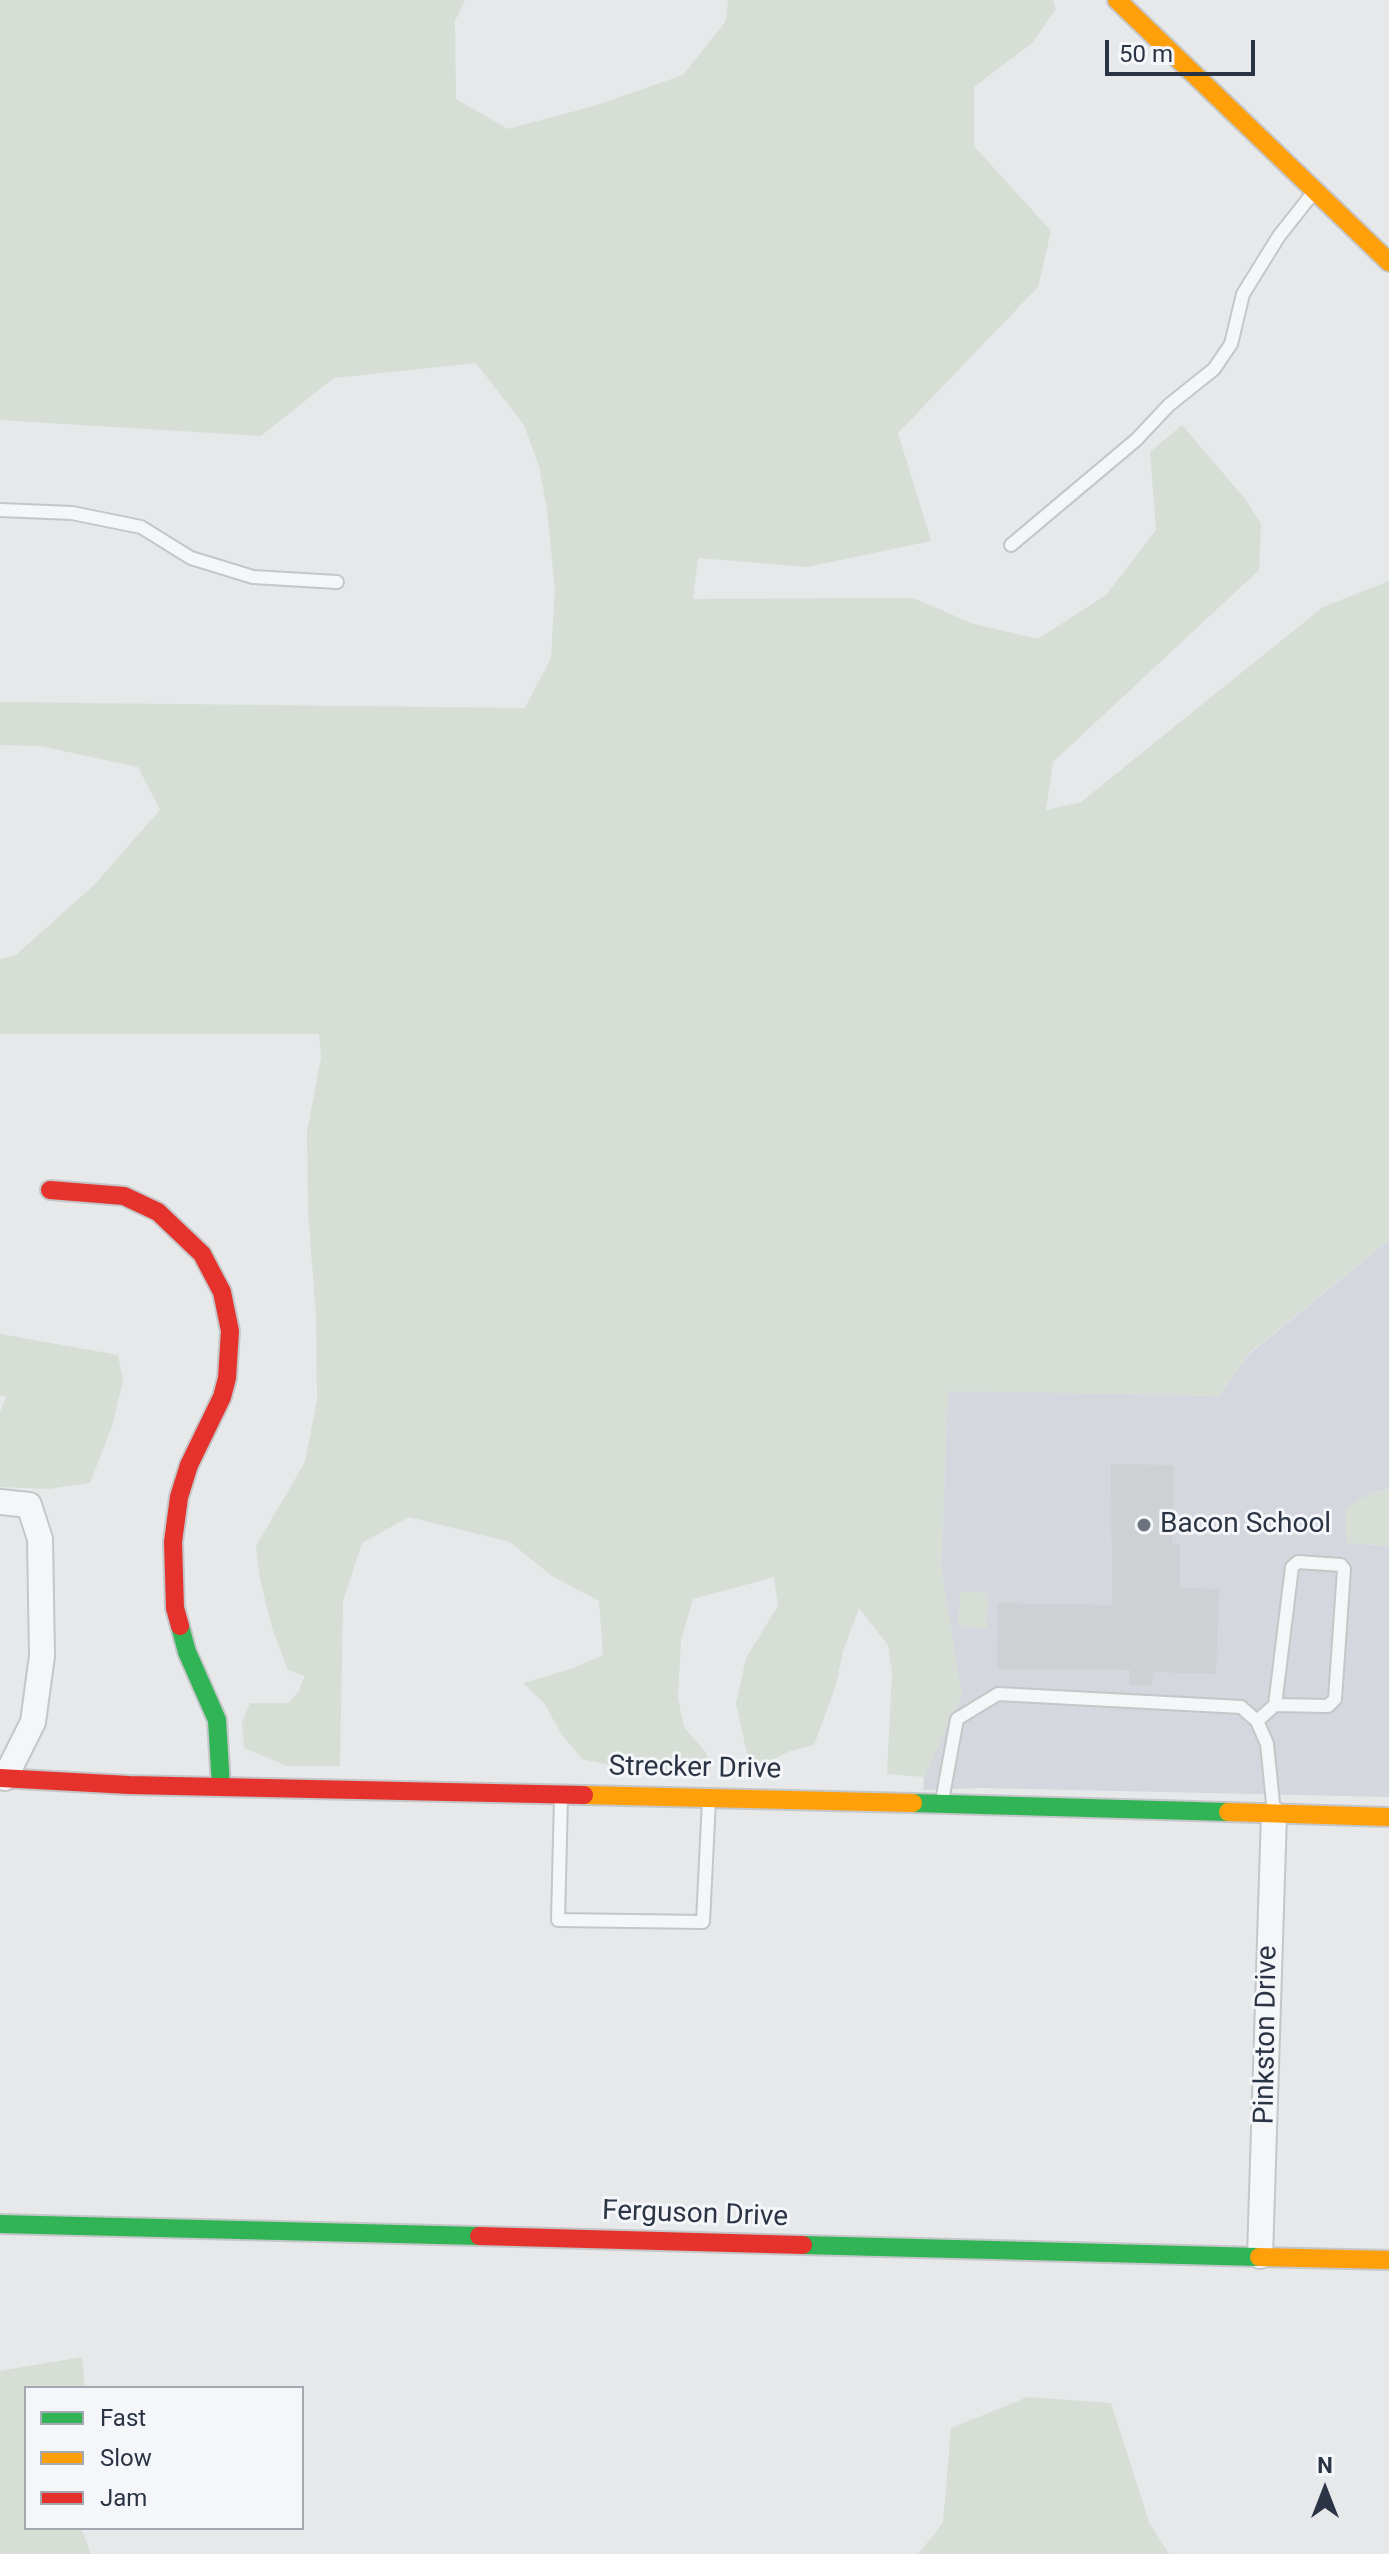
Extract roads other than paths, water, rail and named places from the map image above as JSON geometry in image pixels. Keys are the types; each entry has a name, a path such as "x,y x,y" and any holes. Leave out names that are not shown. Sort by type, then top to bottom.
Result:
{"street":[{"path":"1117,0 1389,262"},
{"path":"50,1190 124,1196 158,1212 202,1254 222,1292 230,1331 227,1378 222,1397 189,1465 179,1497 173,1542 175,1608 187,1652 217,1720 221,1786"},
{"path":"0,1502 29,1505 40,1539 42,1656 33,1722 3,1778"},
{"name":"Strecker Drive","path":"3,1778 129,1785 1389,1817"},
{"name":"Pinkston Drive","path":"1260,2256 1274,1814"},
{"name":"Ferguson Drive","path":"0,2224 1389,2260"}],"lane":[{"path":"1011,545 1136,440 1169,405 1214,369 1231,344 1243,294 1279,236 1315,190"},
{"path":"0,510 72,513 141,527 191,558 253,577 337,582"},
{"path":"1257,1721 1275,1705 1292,1567 1298,1562 1341,1565 1344,1569 1335,1699 1328,1706 1275,1705"},
{"path":"941,1804 957,1719 998,1694 1241,1707 1257,1721 1267,1744 1274,1814"},
{"path":"561,1795 558,1920 703,1922 709,1798"}],"place":[{"name":"Bacon School","path":"1144,1525"}]}
